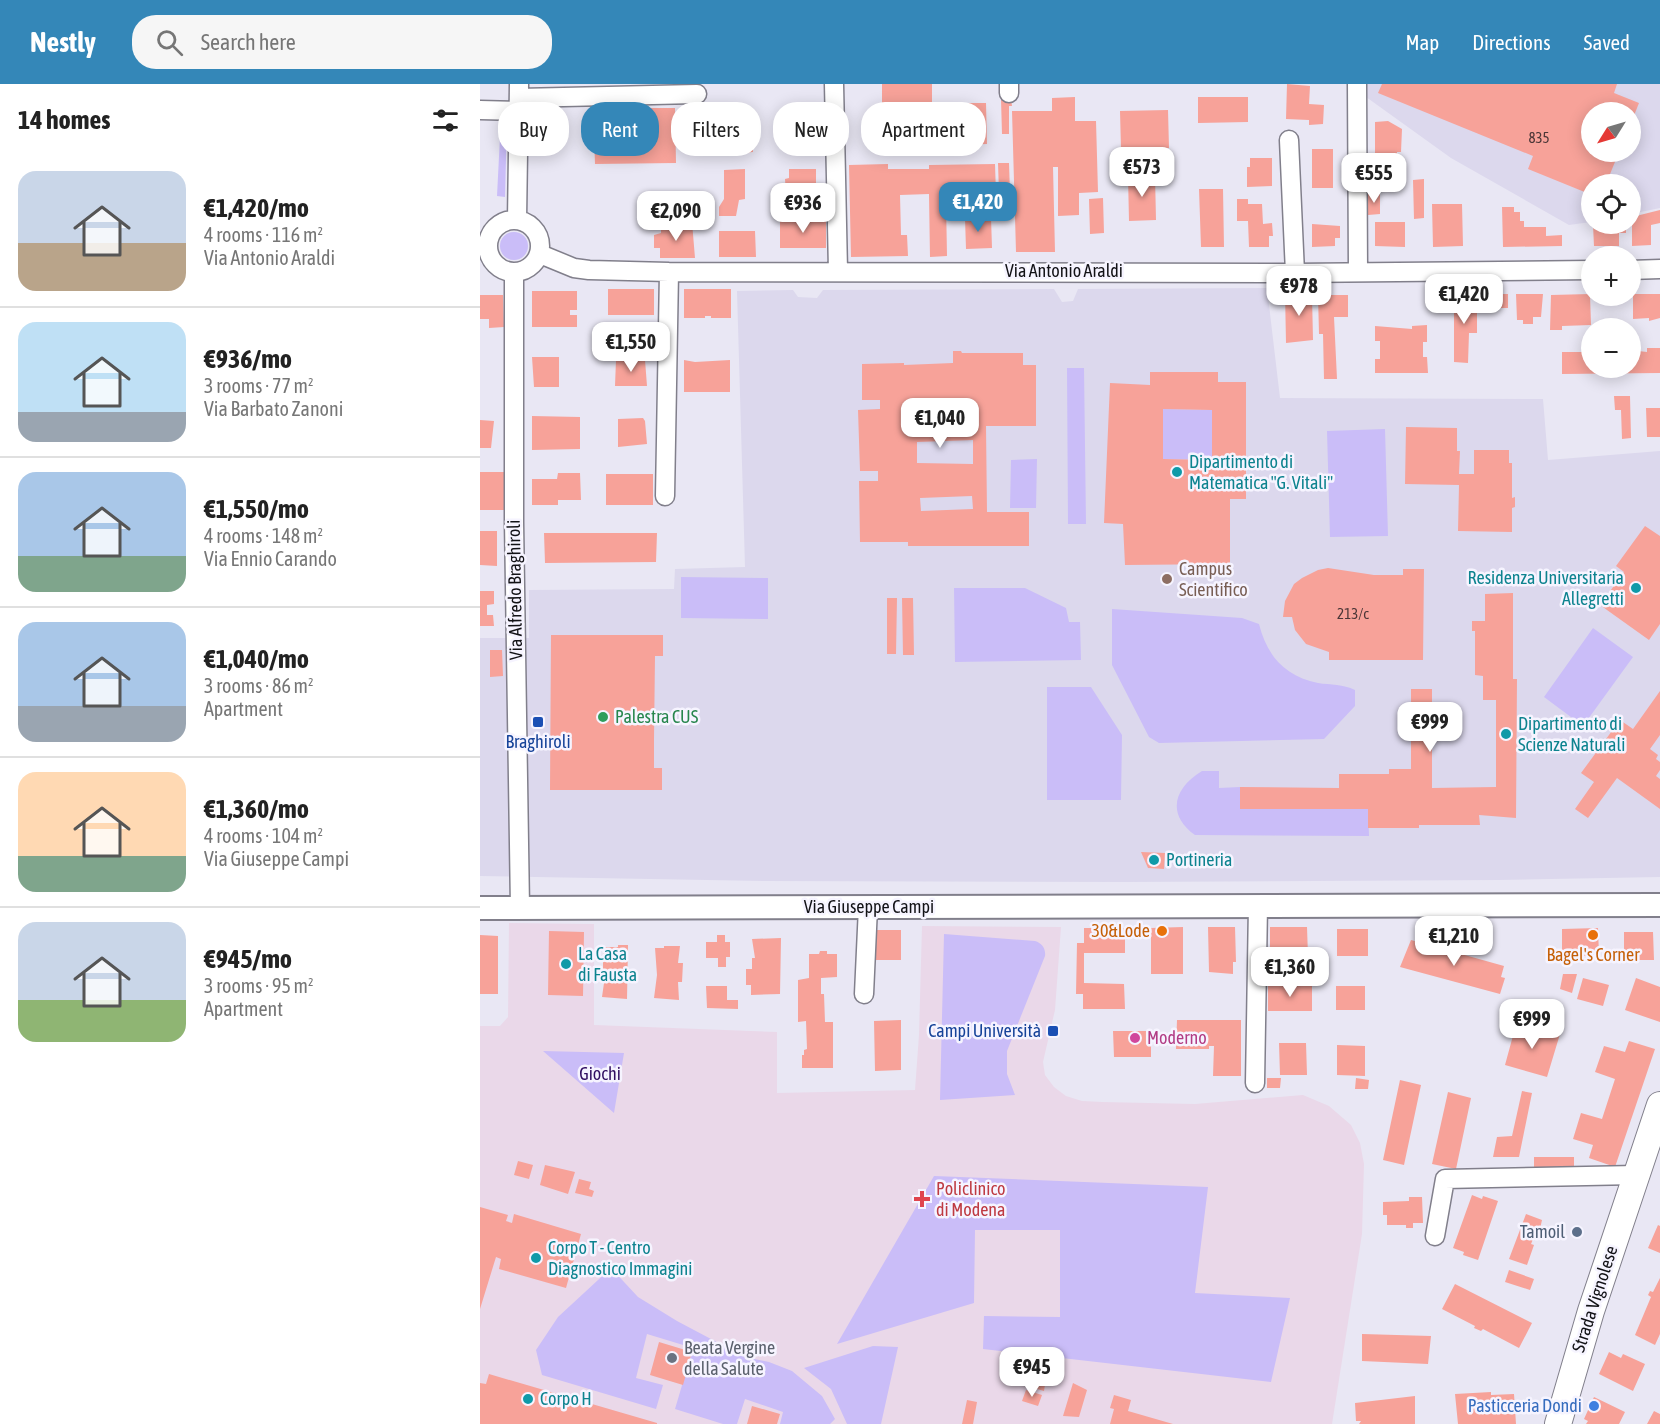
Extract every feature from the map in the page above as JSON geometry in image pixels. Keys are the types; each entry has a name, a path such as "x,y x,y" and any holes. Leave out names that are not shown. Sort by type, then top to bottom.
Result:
{"main road":[{"name":"Strada Vignolese","path":"1558,1424 1587,1322 1660,1105"}],"street":[{"path":"834,84 838,271"},
{"path":"1357,84 1358,272"},
{"path":"480,110 519,98 697,94"},
{"path":"517,220 519,98"},
{"path":"1289,140 1295,273"},
{"path":"509,220 525,222 537,232 540,239 540,254 533,266 514,273 504,271 485,259 488,242 495,228 509,220"},
{"name":"Via Antonio Araldi","path":"540,254 562,264 589,270 669,272 1295,273 1581,270"},
{"path":"1641,270 1660,269"},
{"path":"665,496 669,272"},
{"name":"Via Alfredo Braghiroli","path":"514,273 514,533 520,908"},
{"name":"Via Giuseppe Campi","path":"480,908 1660,904"},
{"path":"1255,1083 1258,905"},
{"path":"864,994 868,907"},
{"path":"1435,1236 1445,1179 1636,1175"}],"shaded area":[{"path":"1348,84 1660,84 1660,208 1641,212 1641,174 1581,174 1581,223 1569,225 1451,158"},
{"name":"Campus Scientifico","path":"1267,288 1280,398 1543,399 1548,460 1660,451 1660,877 1126,882 766,881 480,876 480,638 529,638 529,590 674,589 675,569 745,567 737,291 793,290 798,297 817,298 823,290 1054,289 1062,302 1073,301 1078,289"},
{"name":"Policlinico di Modena","path":"509,923 594,924 594,1025 777,1032 777,1093 915,1090 922,926 1061,927 1055,1010 1043,1062 1045,1075 1054,1087 1066,1096 1082,1101 1195,1104 1303,1095 1329,1106 1351,1125 1360,1143 1364,1164 1362,1234 1332,1424 480,1424 480,1026 500,1026 508,1017"}],"green space":[{"path":"499,156 506,156 505,197 497,196"},
{"path":"514,232 524,236 528,246 524,256 514,260 504,256 500,246 504,236"},
{"path":"1067,368 1084,368 1086,524 1068,524"},
{"path":"1163,409 1212,410 1212,460 1163,459"},
{"path":"1385,429 1388,536 1330,537 1327,431"},
{"path":"1037,459 1036,508 1010,508 1011,460"},
{"path":"681,577 768,578 768,619 681,618"},
{"path":"954,588 1025,588 1066,608 1069,622 1080,622 1081,660 955,662"},
{"path":"1112,609 1242,618 1259,624 1272,655 1287,670 1306,680 1355,690 1355,706 1324,739 1159,743 1149,737 1112,665"},
{"path":"1593,628 1633,657 1583,726 1544,697"},
{"path":"1047,687 1091,687 1122,735 1121,800 1047,800"},
{"path":"1202,771 1219,771 1219,788 1240,787 1240,809 1368,809 1369,836 1195,835 1180,819 1177,802 1185,785"},
{"path":"944,934 1035,941 1040,943 1044,949 1045,956 1007,1051 1007,1074 1015,1095 940,1100"},
{"name":"Giochi","path":"543,1051 624,1053 614,1113"},
{"path":"934,1176 1208,1187 1195,1293 1290,1298 1271,1382 983,1349 984,1316 1060,1317 1060,1230 975,1230 974,1303 837,1344"},
{"path":"611,1268 638,1297 677,1321 745,1357 769,1362 792,1371 822,1396 835,1419 830,1424 780,1424 783,1412 745,1399 737,1424 723,1424 675,1409 693,1348 647,1334 636,1378 663,1385 656,1409 542,1375 536,1350 558,1317"},
{"path":"873,1346 898,1347 881,1424 847,1424 831,1389 804,1368"}],"building":[{"path":"882,84 932,84 932,102 882,102"},
{"path":"1287,84 1310,86 1309,104 1324,105 1323,124 1309,125 1309,120 1286,119"},
{"path":"1382,84 1617,84 1614,93 1636,102 1581,102 1581,162 1615,162 1610,174 1581,174 1581,191 1528,169 1533,156 1378,93"},
{"path":"1075,97 1075,121 1096,121 1098,192 1079,193 1079,215 1058,216 1058,167 1053,167 1055,252 1016,252 1012,111 1052,111 1052,98"},
{"path":"1198,97 1248,97 1248,122 1198,123"},
{"path":"1001,99 1011,99 1009,134 1002,134"},
{"path":"659,108 671,108 671,156 676,156 676,163 595,164 595,156 659,156"},
{"path":"1168,110 1169,148 1121,149 1120,111"},
{"path":"1388,121 1402,129 1401,152 1397,152 1397,157 1400,157 1400,169 1396,169 1396,174 1375,174 1375,122"},
{"path":"1312,149 1333,149 1333,188 1312,188"},
{"path":"1250,158 1272,158 1272,186 1247,187 1247,167 1250,167"},
{"path":"998,163 1009,163 1010,193 999,193"},
{"path":"888,164 888,169 929,169 929,165 995,164 996,194 949,196 946,201 947,256 930,257 929,194 900,195 901,235 907,235 908,256 851,257 849,165"},
{"path":"745,169 745,199 739,200 736,216 719,216 719,207 724,199 724,170"},
{"path":"789,169 816,169 816,194 786,194 785,179 789,178"},
{"path":"1155,175 1156,220 1129,221 1128,176"},
{"path":"1424,179 1424,218 1414,219 1413,180"},
{"path":"1199,189 1223,189 1224,247 1201,247"},
{"path":"1368,194 1380,194 1380,214 1368,215"},
{"path":"1103,198 1104,233 1090,234 1089,199"},
{"path":"1237,199 1248,199 1248,204 1262,204 1263,224 1272,223 1273,236 1269,236 1269,247 1249,247 1248,221 1237,221"},
{"path":"1432,204 1462,204 1463,246 1433,247"},
{"path":"1502,207 1514,207 1514,212 1520,212 1520,221 1524,221 1524,227 1546,227 1546,236 1562,235 1562,246 1503,247"},
{"path":"1660,210 1660,223 1651,225 1651,245 1632,246 1632,234 1641,234 1641,215"},
{"path":"991,217 992,248 966,249 965,218"},
{"path":"826,219 826,248 780,248 780,220"},
{"path":"661,222 672,222 672,233 681,233 681,222 692,222 695,258 660,258 660,248 654,248 654,235 661,233"},
{"path":"1375,222 1405,222 1405,247 1375,246"},
{"path":"1312,224 1340,226 1340,238 1335,238 1335,246 1312,247"},
{"path":"719,231 755,231 756,257 719,257"},
{"path":"1593,234 1619,234 1619,246 1594,246"},
{"path":"608,289 654,289 654,315 608,315"},
{"path":"684,289 731,289 731,318 705,316 705,318 684,318"},
{"path":"532,291 577,291 577,310 570,310 570,315 577,315 577,327 532,327"},
{"path":"1285,292 1301,292 1301,296 1312,295 1313,340 1286,343"},
{"path":"1484,294 1508,294 1508,308 1484,308"},
{"path":"1516,294 1543,294 1541,317 1533,317 1533,324 1523,324 1523,320 1517,320"},
{"path":"1581,294 1581,306 1590,306 1591,318 1581,318 1581,325 1562,326 1562,330 1550,330 1551,295"},
{"path":"1641,294 1660,294 1660,318 1649,321 1649,318 1633,318 1633,306 1641,306"},
{"path":"480,295 503,295 504,327 489,328 489,319 480,319"},
{"path":"1318,295 1348,295 1348,317 1334,317 1337,379 1324,379 1323,334 1319,334"},
{"path":"1454,295 1477,295 1477,333 1469,333 1468,363 1454,362"},
{"path":"1427,325 1427,342 1423,342 1423,357 1427,357 1428,373 1375,373 1375,359 1380,359 1380,341 1375,341 1375,326 1412,329 1412,326"},
{"path":"1647,348 1660,348 1660,373 1641,373 1641,351 1647,352"},
{"path":"953,351 961,351 962,353 1023,353 1023,365 1036,365 1036,426 986,426 987,512 1029,512 1029,546 908,546 908,542 860,542 859,481 878,481 878,471 860,471 858,410 880,409 880,400 862,400 862,364 953,363","holes":["973,440 973,464 917,463 917,442","972,496 973,509 921,511 920,498"]},
{"path":"1562,352 1581,352 1581,374 1562,374"},
{"path":"532,357 559,357 559,387 534,387"},
{"path":"616,360 645,360 647,386 615,386"},
{"path":"684,360 695,362 730,360 730,392 684,392"},
{"name":"Dipartimento di Matematica \"G. Vitali\"","path":"1150,372 1218,372 1218,382 1246,382 1246,499 1230,499 1230,564 1125,565 1123,524 1104,523 1110,383 1150,385","holes":["1163,409 1212,410 1212,460 1163,459"]},
{"path":"1614,396 1630,396 1631,438 1622,439 1621,410 1615,410"},
{"path":"1646,408 1660,408 1660,437 1647,437"},
{"path":"532,416 580,417 580,449 532,450"},
{"path":"643,418 647,444 618,447 618,419"},
{"path":"480,420 494,421 491,448 480,448"},
{"path":"1406,427 1457,428 1457,451 1460,451 1459,474 1474,474 1474,450 1509,450 1509,463 1512,463 1512,498 1515,497 1515,507 1512,508 1512,532 1458,531 1459,485 1405,484"},
{"path":"480,472 504,472 504,510 480,510"},
{"path":"558,473 580,473 581,500 558,500 558,505 532,505 532,479 557,479"},
{"path":"606,474 653,474 653,505 606,505"},
{"name":"Residenza Universitaria Allegretti","path":"1645,526 1660,536 1660,624 1649,640 1600,605 1624,572 1616,566"},
{"path":"480,531 497,531 497,566 480,565"},
{"path":"544,533 657,533 656,562 545,563"},
{"path":"1328,568 1374,575 1403,575 1403,569 1424,569 1423,660 1329,660 1329,652 1306,644 1295,630 1292,617 1283,617 1285,601 1294,584 1318,570"},
{"path":"480,591 494,591 494,604 487,605 487,615 493,615 494,626 480,626"},
{"name":"Dipartimento di Scienze Naturali","path":"1513,593 1513,679 1517,679 1516,818 1479,815 1480,825 1368,828 1368,809 1240,809 1240,787 1339,788 1339,774 1389,774 1389,769 1411,769 1411,689 1432,689 1432,788 1496,787 1496,700 1483,700 1483,676 1475,675 1475,631 1472,631 1472,621 1485,621 1485,594"},
{"path":"887,598 897,598 896,654 887,654"},
{"path":"902,598 913,598 914,655 903,655"},
{"name":"Palestra CUS","path":"551,635 663,635 663,656 655,656 654,739 654,768 662,768 662,790 550,790"},
{"path":"490,650 502,650 503,676 490,677"},
{"path":"1660,691 1660,735 1650,749 1658,755 1656,759 1660,762 1660,770 1656,776 1660,779 1660,809 1617,778 1588,818 1575,809 1594,782 1581,773 1620,720 1633,729"},
{"name":"Portineria","path":"1141,852 1165,853 1164,869 1148,868"},
{"path":"1183,927 1183,974 1151,974 1151,928"},
{"path":"1208,927 1235,927 1236,962 1233,962 1233,974 1209,972"},
{"path":"1270,927 1307,927 1308,956 1270,956"},
{"path":"1084,928 1125,928 1125,953 1084,953 1084,983 1124,984 1125,1009 1083,1009 1083,994 1076,994 1077,943 1084,943"},
{"path":"1598,928 1599,956 1562,956 1562,929"},
{"path":"1337,929 1368,929 1368,956 1337,956"},
{"path":"873,930 901,930 901,960 873,960"},
{"name":"La Casa di Fausta","path":"549,931 584,932 583,996 548,995"},
{"path":"1624,932 1653,932 1654,960 1624,960"},
{"path":"480,935 498,936 498,994 480,994"},
{"path":"717,935 725,935 725,942 730,942 730,957 726,957 726,967 718,967 718,958 706,958 706,942 717,942"},
{"path":"781,938 780,994 751,995 751,985 746,985 746,969 752,969 752,958 755,958 752,939"},
{"path":"1411,940 1504,966 1501,977 1505,978 1500,994 1400,967"},
{"path":"618,945 628,945 627,999 602,997 606,969 603,969 603,947 618,947"},
{"path":"664,946 680,946 678,963 683,963 682,982 678,982 679,1000 654,998 657,975 655,948 664,948"},
{"path":"820,951 837,954 837,977 821,978 825,1022 833,1022 833,1068 802,1068 802,1055 807,1049 806,1021 798,1022 798,980 809,978 809,954 819,954"},
{"path":"1563,974 1577,974 1572,993 1560,989"},
{"path":"1583,978 1609,985 1603,1006 1577,999"},
{"path":"1636,978 1660,987 1660,1022 1625,1010"},
{"path":"1312,984 1312,1011 1268,1011 1268,985"},
{"path":"706,986 727,986 727,1000 738,1000 738,1009 707,1008"},
{"path":"1336,986 1365,986 1365,1010 1336,1010"},
{"path":"901,1020 901,1070 875,1071 874,1021"},
{"path":"1177,1020 1241,1020 1241,1076 1213,1076 1214,1046 1209,1046 1209,1049 1176,1049"},
{"path":"1517,1021 1534,1026 1533,1031 1542,1034 1544,1030 1560,1034 1547,1077 1505,1065"},
{"path":"1113,1031 1151,1031 1151,1057 1114,1057"},
{"path":"1629,1041 1655,1049 1615,1167 1589,1158 1593,1145 1573,1139 1581,1113 1602,1119 1615,1079 1595,1072 1604,1046 1625,1052"},
{"path":"1279,1043 1306,1043 1307,1075 1280,1075"},
{"path":"1337,1045 1365,1046 1365,1076 1337,1075"},
{"path":"1267,1078 1281,1078 1280,1088 1267,1088"},
{"path":"1356,1078 1369,1080 1368,1089 1355,1089"},
{"path":"1400,1080 1421,1085 1404,1165 1383,1160"},
{"path":"1522,1091 1532,1093 1519,1157 1493,1157 1497,1137 1512,1136"},
{"path":"1448,1092 1471,1098 1456,1169 1432,1164"},
{"path":"1534,1157 1574,1157 1574,1170 1534,1170"},
{"path":"518,1161 533,1165 529,1179 514,1175"},
{"path":"545,1165 575,1172 568,1194 540,1185"},
{"path":"579,1179 591,1182 589,1189 594,1191 592,1197 575,1193"},
{"path":"1472,1195 1498,1201 1478,1260 1463,1255 1464,1252 1453,1248"},
{"path":"1409,1197 1422,1197 1423,1223 1413,1223 1413,1228 1406,1228 1406,1225 1387,1225 1387,1215 1383,1215 1383,1202 1409,1201"},
{"name":"Corpo T - Centro Diagnostico Immagini","path":"480,1207 508,1215 506,1221 512,1223 514,1214 581,1234 566,1288 499,1269 501,1259 496,1257 480,1309"},
{"path":"1526,1214 1542,1220 1538,1238 1534,1237 1531,1244 1534,1245 1527,1265 1509,1259"},
{"path":"1658,1225 1660,1226 1660,1253 1648,1248"},
{"path":"1509,1270 1534,1279 1530,1290 1505,1282"},
{"path":"1660,1278 1660,1334 1655,1345 1635,1335 1651,1297 1648,1295 1650,1291 1653,1292"},
{"path":"1455,1284 1532,1323 1519,1348 1483,1329 1481,1331 1474,1328 1475,1326 1442,1309"},
{"path":"1362,1334 1431,1336 1428,1364 1362,1361"},
{"name":"Beata Vergine della Salute","path":"659,1342 692,1352 688,1365 696,1367 694,1373 687,1371 683,1385 650,1375"},
{"path":"1609,1352 1621,1358 1623,1354 1645,1364 1633,1391 1599,1374"},
{"name":"Corpo H","path":"489,1374 657,1424 480,1424 480,1383 486,1384"},
{"path":"1030,1374 1046,1378 1044,1391 1027,1386"},
{"path":"1073,1383 1087,1390 1079,1417 1063,1416"},
{"path":"1026,1390 1042,1395 1038,1406 1022,1401"},
{"path":"1491,1392 1491,1395 1514,1394 1516,1424 1458,1424 1455,1394"},
{"path":"1114,1395 1131,1400 1128,1411 1173,1424 1110,1424 1114,1409 1110,1408"},
{"path":"1415,1396 1415,1424 1359,1424 1361,1421 1356,1421 1355,1403"},
{"path":"1594,1397 1625,1412 1619,1424 1586,1424 1588,1421 1584,1419"},
{"path":"967,1400 977,1402 973,1424 962,1424"},
{"path":"752,1406 780,1414 777,1424 747,1424"},
{"path":"1654,1411 1660,1414 1660,1424 1647,1424"}],"place":[{"name":"Dipartimento di Matematica \"G. Vitali\"","path":"1177,472"},
{"name":"Campus Scientifico","path":"1167,579"},
{"name":"Residenza Universitaria Allegretti","path":"1636,588"},
{"name":"Palestra CUS","path":"603,717"},
{"name":"Braghiroli","path":"538,722"},
{"name":"Dipartimento di Scienze Naturali","path":"1506,734"},
{"name":"Portineria","path":"1154,860"},
{"name":"30&Lode","path":"1162,931"},
{"name":"Bagel's Corner","path":"1593,935"},
{"name":"La Casa di Fausta","path":"566,964"},
{"name":"Campi Università","path":"1053,1031"},
{"name":"Moderno","path":"1135,1038"},
{"name":"Policlinico di Modena","path":"922,1199"},
{"name":"Tamoil","path":"1577,1232"},
{"name":"Corpo T - Centro Diagnostico Immagini","path":"536,1258"},
{"name":"Beata Vergine della Salute","path":"672,1358"},
{"name":"Corpo H","path":"528,1399"},
{"name":"Pasticceria Dondi","path":"1594,1406"}]}
